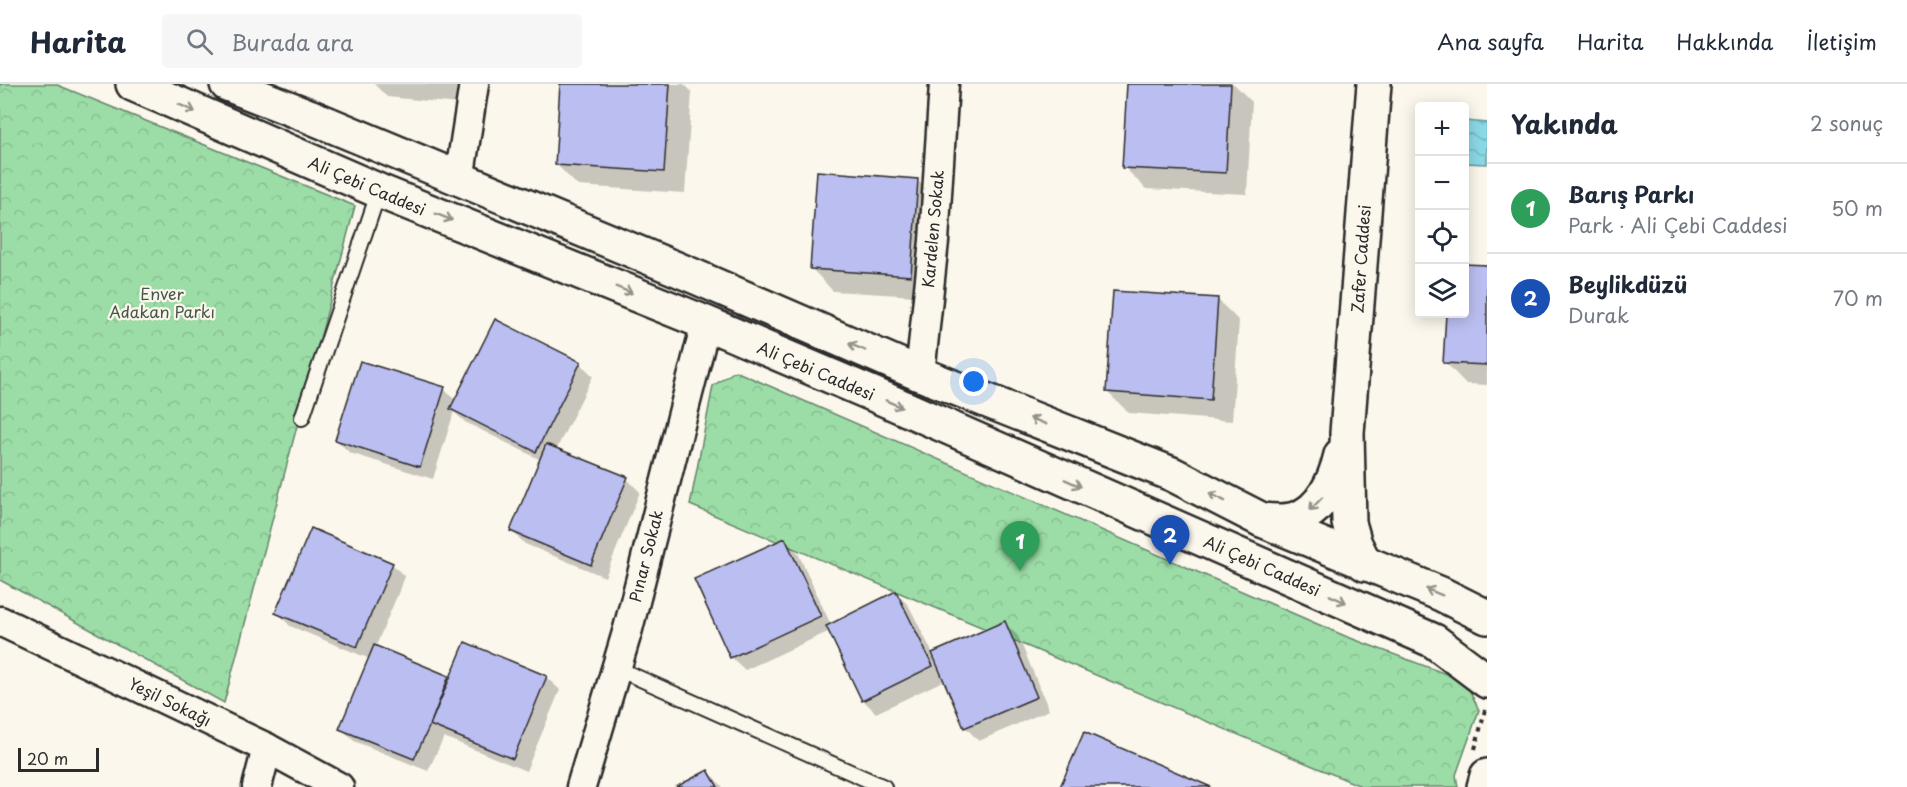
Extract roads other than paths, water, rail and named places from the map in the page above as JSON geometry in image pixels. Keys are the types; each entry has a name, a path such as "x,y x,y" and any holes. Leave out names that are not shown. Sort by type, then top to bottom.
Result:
{"main road":[{"name":"Ali Çebi Caddesi","path":"134,84 379,191 706,323 1434,641 1487,681"},
{"path":"227,84 685,273 920,374 1172,474 1262,520 1441,594 1487,617"},
{"name":"Zafer Caddesi","path":"1347,433 1374,84"},
{"path":"1262,520 1295,519 1312,510 1327,492 1337,473 1347,433"},
{"path":"1347,433 1349,523 1355,544 1365,564"},
{"path":"1480,766 1484,787"}],"street":[{"path":"459,180 474,84"},
{"name":"Kardelen Sokak","path":"920,374 934,241 944,84"},
{"name":"Pınar Sokak","path":"581,787 631,617 706,323"},
{"name":"Yeşil Sokağı","path":"0,621 267,748 339,787"},
{"path":"257,787 267,748"}],"lane":[{"path":"302,418 379,191"},
{"path":"616,668 884,787"}],"water":[{"path":"1469,121 1487,123 1487,164 1469,163"}],"place":[{"name":"Beylikdüzü","path":"1170,565"},
{"name":"Barış Parkı","path":"1020,571"}],"park label":[{"name":"Enver Adakan Parkı","path":"162,303"}]}
